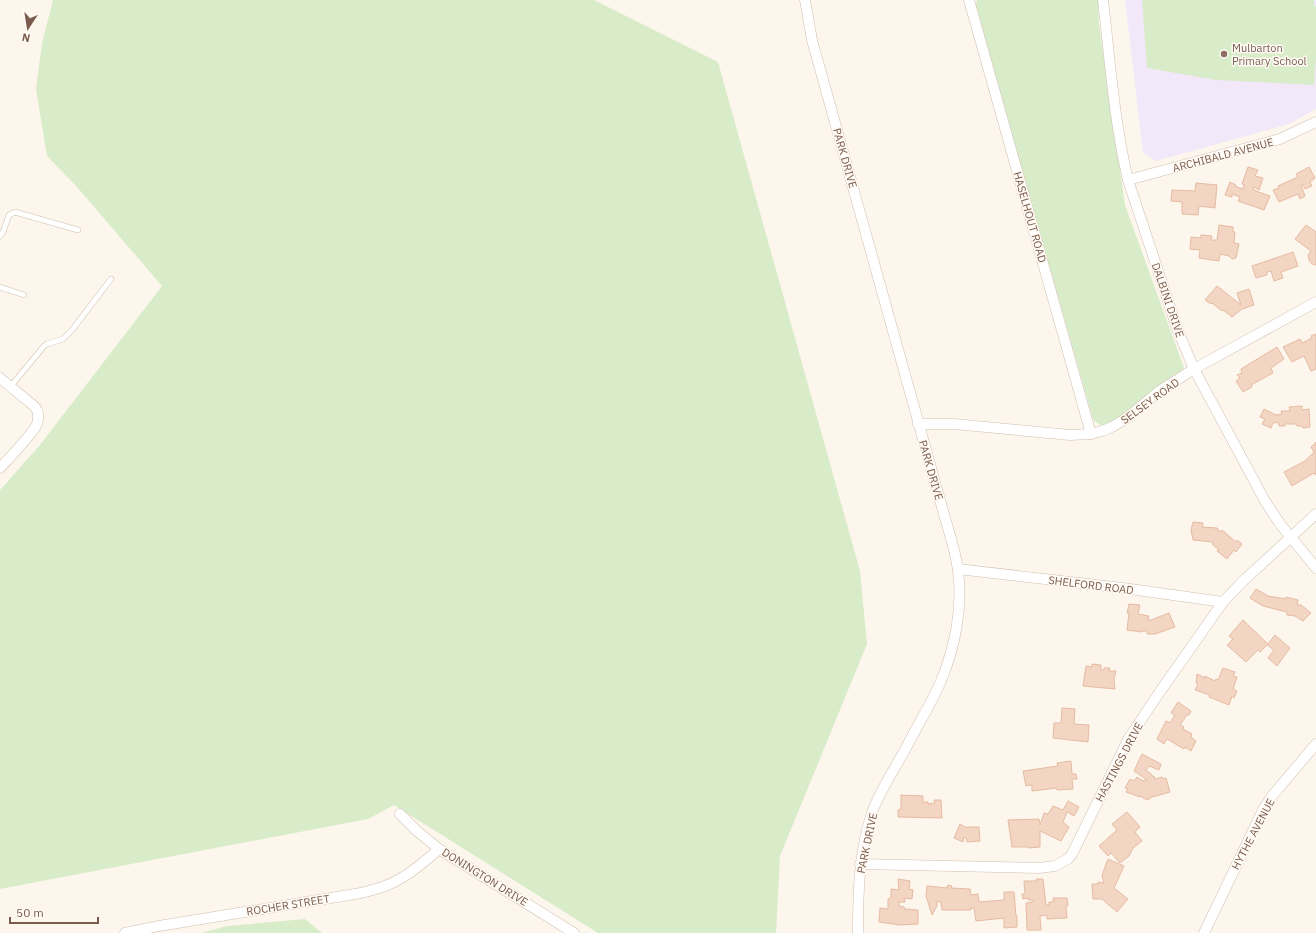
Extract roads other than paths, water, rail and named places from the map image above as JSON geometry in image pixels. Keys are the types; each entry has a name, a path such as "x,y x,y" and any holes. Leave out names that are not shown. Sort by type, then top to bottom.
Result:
{"street":[{"name":"PARK DRIVE","path":"805,0 812,40 958,569 959,589 957,621 950,656 940,682 876,803 868,827 860,864 858,933"},
{"name":"HASELHOUT ROAD","path":"969,0 1091,434"},
{"name":"DALBINI DRIVE","path":"1104,0 1123,160 1128,180 1178,331 1194,369 1265,502 1290,537 1316,568"},
{"name":"ARCHIBALD AVENUE","path":"1128,180 1280,139 1316,122"},
{"name":"SELSEY ROAD","path":"918,424 954,424 1070,435 1091,434 1119,424 1158,392 1194,369 1316,302"},
{"path":"0,378 31,403 38,411 36,424 0,468"},
{"name":"HASTINGS DRIVE","path":"860,864 1039,868 1055,866 1068,859 1072,854 1129,738 1162,688 1223,602 1242,582 1316,514"},
{"name":"SHELFORD ROAD","path":"958,569 1123,588 1223,602"},
{"name":"HYTHE AVENUE","path":"1204,933 1263,810 1272,796 1316,744"},
{"name":"DONINGTON DRIVE","path":"400,814 417,831 439,849 574,933"},
{"name":"ROCHER STREET","path":"125,933 159,926 361,893 386,886 401,878 439,849"}],"lane":[{"path":"0,236 3,232 8,217 10,214 15,212 78,230"},
{"path":"11,386 44,346 63,339 72,330 111,279"},
{"path":"0,287 24,295"}],"place":[{"name":"Mulbarton Primary School","path":"1224,54"}]}
